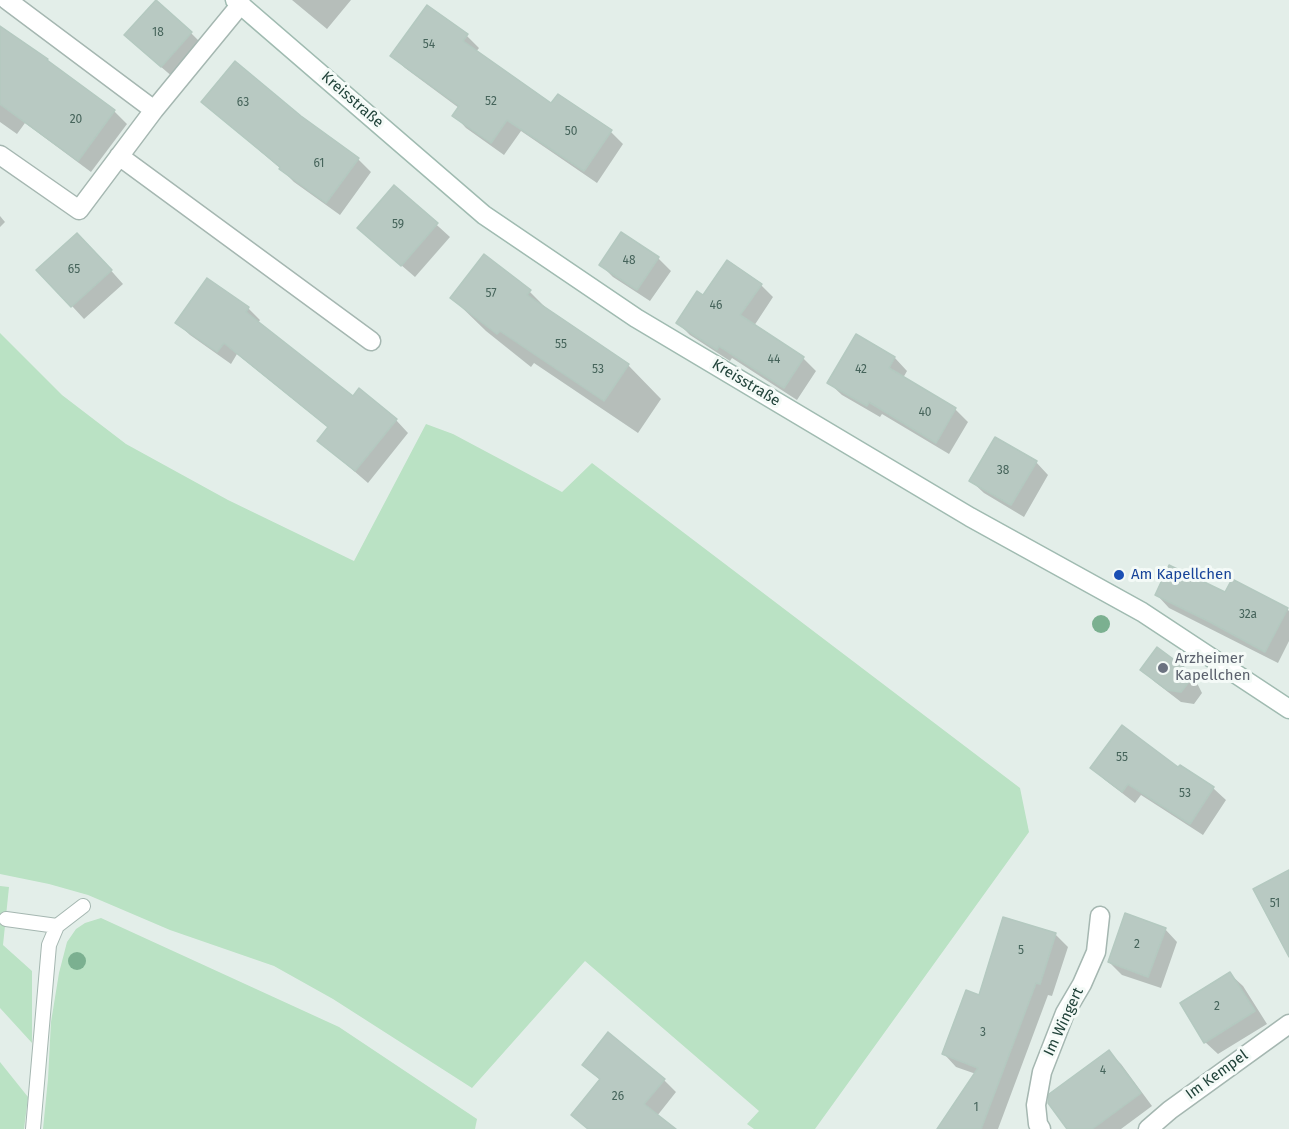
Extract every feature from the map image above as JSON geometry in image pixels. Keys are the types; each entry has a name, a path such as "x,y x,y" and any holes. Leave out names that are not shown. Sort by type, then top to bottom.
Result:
{"street":[{"path":"6,0 153,111"},
{"path":"0,156 79,210 238,2"},
{"name":"Kreisstraße","path":"238,2 484,215 636,318 969,517 1142,612 1289,709"},
{"path":"119,156 370,340"},
{"name":"Im Wingert","path":"1041,1129 1038,1124 1036,1105 1042,1072 1065,1013 1082,984 1096,952 1100,916"},
{"name":"Im Kempel","path":"1148,1129 1170,1110 1289,1024"}],"lane":[{"path":"33,1129 49,945 57,926 83,906"},
{"path":"6,919 57,926"}],"green space":[{"path":"0,333 62,395 126,444 228,500 354,561 426,424 453,434 562,492 592,463 1020,788 1029,832 815,1129 754,1129 747,1124 759,1111 585,961 472,1088 333,999 274,966 170,930 88,895 0,874"},
{"path":"0,886 9,887 3,945 32,971 32,1043 0,1008"},
{"path":"101,918 339,1027 477,1119 475,1129 43,1129 51,1022 67,942 76,929 85,923"},
{"path":"0,1062 28,1097 24,1129 0,1129"}],"building":[{"path":"156,0 192,32 161,67 124,35"},
{"path":"427,5 468,34 463,41 551,103 558,94 612,130 584,171 507,120 491,143 452,116 459,106 390,56"},
{"path":"0,26 115,110 78,161 0,104"},
{"path":"235,61 301,116 359,158 326,203 279,169 280,167 201,102"},
{"path":"394,185 438,223 401,266 357,228"},
{"path":"621,232 659,257 637,290 599,265"},
{"path":"77,233 112,270 71,307 36,270"},
{"path":"484,254 531,290 527,295 629,364 604,401 500,331 497,334 450,298"},
{"path":"727,260 762,284 740,315 804,357 784,388 719,346 717,350 676,323 697,291 703,295"},
{"path":"207,278 249,307 246,312 353,396 359,388 397,419 355,471 317,441 328,427 224,343 217,352 175,323"},
{"path":"856,334 895,357 889,368 956,408 936,443 869,402 867,406 827,383"},
{"path":"995,437 1037,461 1011,505 969,481"},
{"path":"1169,565 1225,592 1232,579 1288,608 1265,652 1155,595"},
{"name":"Arzheimer Kapellchen","path":"1157,647 1184,667 1190,680 1181,692 1167,690 1140,670"},
{"path":"1122,725 1178,767 1180,765 1214,787 1190,824 1128,784 1122,792 1090,768"},
{"path":"1289,870 1289,957 1253,889"},
{"path":"1125,913 1166,928 1148,977 1108,962"},
{"path":"1003,917 1056,933 1040,984 1036,983 981,1129 937,1129 978,1068 942,1054 966,990 979,995"},
{"path":"1230,972 1255,1011 1204,1043 1180,1003"},
{"path":"608,1032 665,1079 644,1104 676,1129 588,1129 571,1115 600,1079 582,1065"},
{"path":"1109,1050 1141,1093 1092,1129 1067,1129 1048,1103 1049,1094"}],"place":[{"name":"Am Kapellchen","path":"1119,575"},
{"name":"Arzheimer Kapellchen","path":"1163,668"}]}
